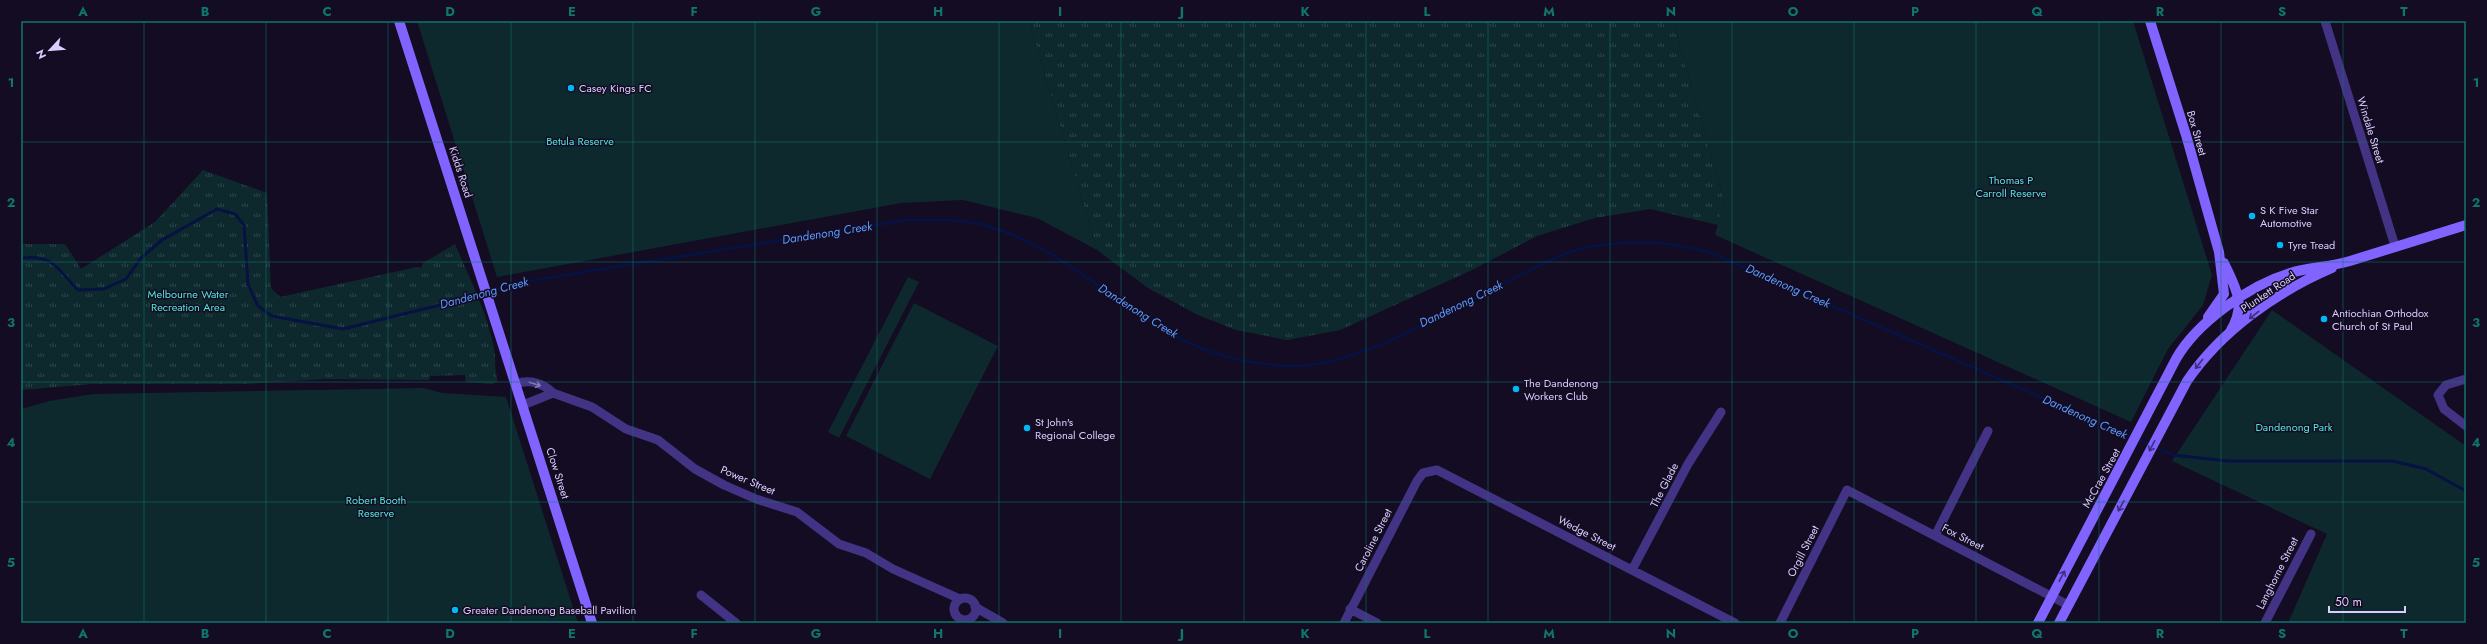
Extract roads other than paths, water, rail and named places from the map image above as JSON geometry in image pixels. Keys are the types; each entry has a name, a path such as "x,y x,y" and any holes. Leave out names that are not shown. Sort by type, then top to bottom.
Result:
{"main road":[{"name":"Kidds Road","path":"399,21 500,330"},
{"name":"Box Street","path":"2150,21 2186,135 2219,252 2239,298 2237,318 2226,336"},
{"name":"Plunkett Road","path":"2226,336 2284,293 2348,262 2395,246 2466,225"},
{"name":"Box Street","path":"2196,331 2223,296 2219,252"},
{"name":"Plunkett Road","path":"2239,298 2261,285 2289,273 2348,262"},
{"name":"McCrae Street","path":"2038,623 2051,596 2124,462 2181,351 2196,331 2239,298"},
{"name":"Clow Street","path":"500,330 592,623"},
{"path":"2059,623 2193,372 2208,353 2226,336"}],"street":[{"name":"Windale Street","path":"2324,21 2395,246"},
{"path":"2466,379 2446,385 2438,395 2444,409 2466,426"},
{"name":"Power Street","path":"516,384 526,380 548,389 553,393 592,407 626,429 658,440 695,469 756,499 797,512 839,544 866,553 893,569 922,580 934,588 960,599"},
{"path":"523,405 553,393"},
{"name":"The Glade","path":"1632,570 1688,464 1720,412"},
{"path":"1935,536 1988,431"},
{"name":"Wedge Street","path":"1428,471 1437,470 1443,472 1735,623"},
{"name":"Caroline Street","path":"1344,623 1417,481 1428,471"},
{"name":"Fox Street","path":"1847,490 2068,605"},
{"name":"Orgill Street","path":"1780,623 1847,490"},
{"name":"Langhorne Street","path":"2265,623 2311,534"},
{"name":"Power Street","path":"934,588 955,612"},
{"path":"700,595 736,623"},
{"path":"952,623 955,612 955,604 960,599 969,599 975,607 1001,622"},
{"path":"967,620 974,614 975,607"},
{"path":"1350,609 1377,623"},
{"path":"955,612 962,619 1001,622"}],"waterway":[{"name":"Dandenong Creek","path":"21,258 32,257 41,258 48,261 54,265 78,290 104,289 126,279 141,258 162,240 217,209 235,214 244,225 248,284 258,306 272,316 343,329 484,294 516,283 906,220 955,220 984,225 1010,234 1034,245 1079,272 1145,318 1168,332 1196,346 1226,356 1257,363 1303,366 1331,361 1373,348 1400,336 1549,260 1572,251 1596,246 1629,243 1677,245 1709,252 2173,455 2228,461 2393,461 2426,469 2466,491"}],"place":[{"name":"Casey Kings FC","path":"571,88"},
{"name":"S K Five Star Automotive","path":"2252,216"},
{"name":"Tyre Tread","path":"2280,245"},
{"name":"Antiochian Orthodox Church of St Paul","path":"2324,319"},
{"name":"The Dandenong Workers Club","path":"1516,389"},
{"name":"St John's Regional College","path":"1027,428"},
{"name":"Greater Dandenong Baseball Pavilion","path":"455,610"}],"park label":[{"name":"Betula Reserve","path":"580,141"},
{"name":"Thomas P Carroll Reserve","path":"2011,186"},
{"name":"Melbourne Water Recreation Area","path":"188,300"},
{"name":"Dandenong Park","path":"2294,427"},
{"name":"Robert Booth Reserve","path":"376,506"}]}
